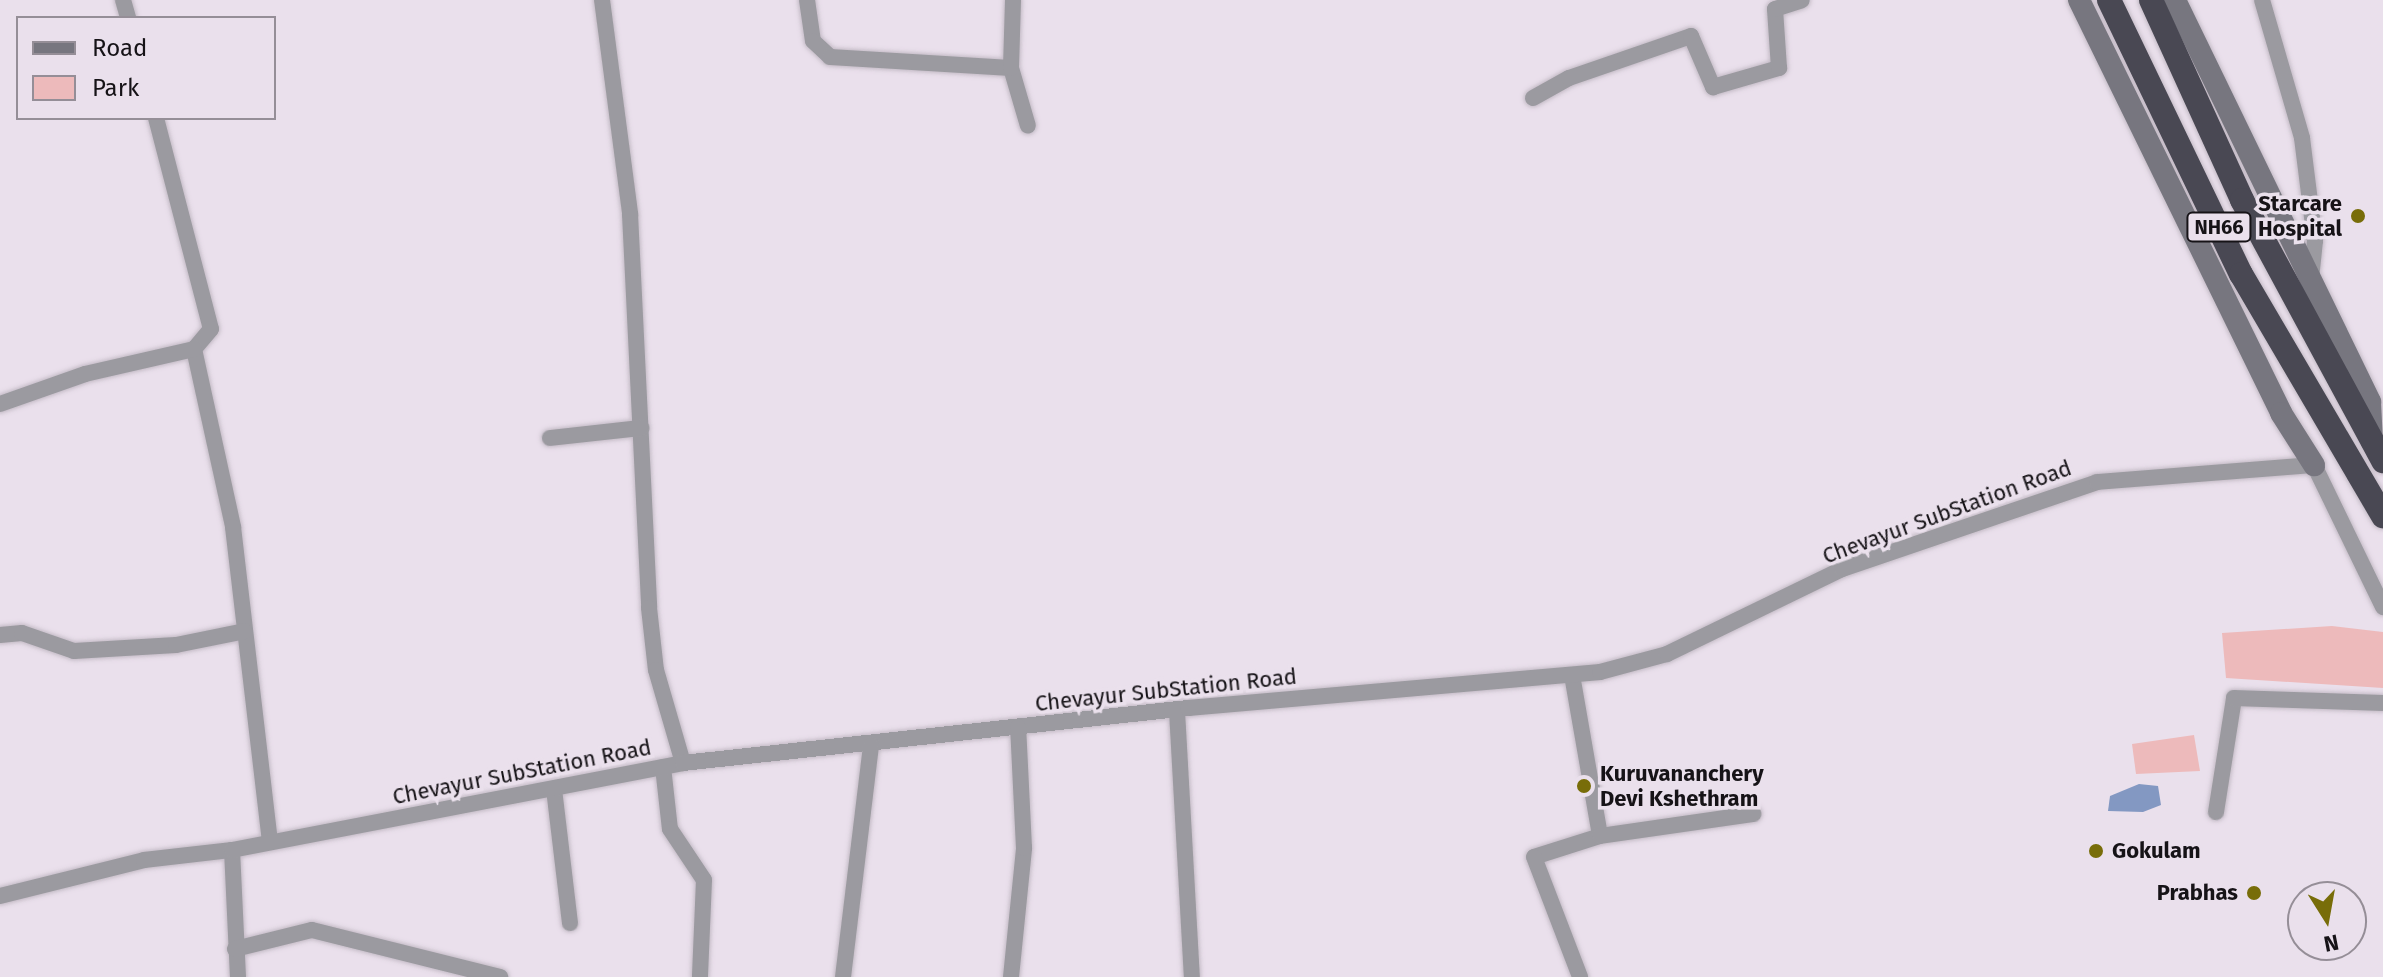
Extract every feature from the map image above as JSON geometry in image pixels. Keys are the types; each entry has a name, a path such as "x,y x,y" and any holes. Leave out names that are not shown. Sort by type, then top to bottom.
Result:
{"highway":[{"name":"NH66","path":"2109,0 2241,274 2383,516"},
{"name":"NH66","path":"2151,0 2242,200 2379,448"}],"street":[{"path":"602,0 630,214 656,670 683,763"},
{"path":"807,0 813,41 830,57 1011,68"},
{"path":"1013,0 1011,68 1028,126"},
{"path":"1533,98 1569,78 1691,36 1713,87 1779,68 1775,9 1802,0"},
{"path":"2079,0 2281,413 2314,465 2383,607"},
{"path":"2175,0 2370,402 2379,448"},
{"path":"2262,0 2302,138 2315,241 2311,284"},
{"path":"0,404 85,374 194,349 211,329 157,120"},
{"path":"194,349 233,527 270,842"},
{"path":"550,438 641,428"},
{"name":"Chevayur SubStation Road","path":"0,896 144,860 232,850 683,763 871,746 1177,711 1572,675 1667,654 1842,569 2097,482 2314,465"},
{"path":"0,635 22,633 74,651 176,645 245,631"},
{"path":"1572,675 1600,836"},
{"path":"2216,812 2234,698 2383,703"},
{"path":"1177,711 1192,977"},
{"path":"1011,977 1024,848 1018,727"},
{"path":"843,977 871,746"},
{"path":"663,767 670,829 704,880 700,977"},
{"path":"554,789 570,923"},
{"path":"1580,977 1534,857 1600,836 1753,814"},
{"path":"232,850 238,977"},
{"path":"235,949 312,930 500,977"}],"green space":[{"path":"2332,626 2383,632 2383,688 2226,678 2222,633"},
{"path":"2194,735 2200,771 2136,774 2132,744"}],"water":[{"path":"2139,784 2158,786 2161,805 2143,812 2108,811 2110,796"}],"place":[{"name":"Starcare Hospital","path":"2358,216"},
{"name":"Kuruvananchery Devi Kshethram","path":"1584,786"},
{"name":"Gokulam","path":"2096,851"},
{"name":"Prabhas","path":"2254,893"}]}
